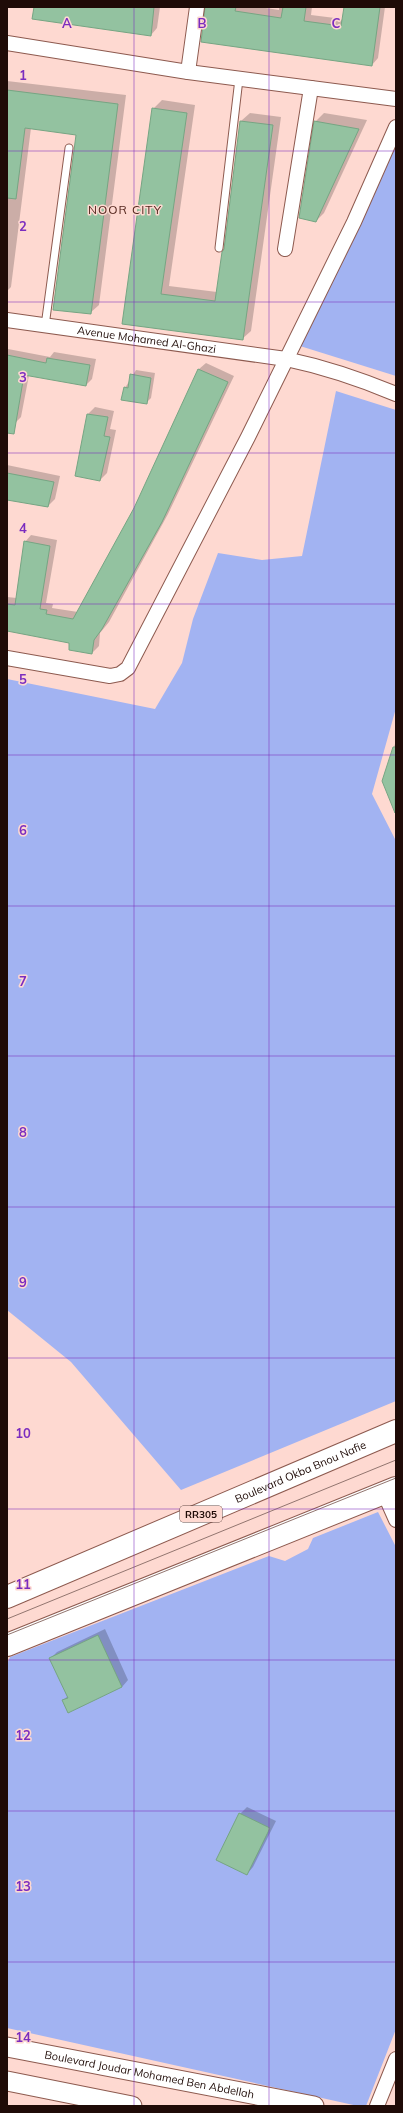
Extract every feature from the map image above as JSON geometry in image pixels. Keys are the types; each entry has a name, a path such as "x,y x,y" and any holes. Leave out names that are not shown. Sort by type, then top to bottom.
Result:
{"main road":[{"name":"Boulevard Okba Bnou Nafie","path":"7,1597 396,1431"},
{"path":"7,1645 390,1491"},
{"name":"Boulevard Joudar Mohamed Ben Abdellah","path":"7,2047 314,2106"},
{"path":"7,2081 132,2106"}],"street":[{"path":"188,72 197,7"},
{"path":"7,43 188,72 396,99"},
{"path":"285,249 311,88"},
{"path":"7,658 110,676 120,674 128,668 213,507 354,222 396,128"},
{"name":"Avenue Mohamed Al-Ghazi","path":"7,320 286,359 310,364 352,377 396,394"},
{"path":"390,1491 396,1520"},
{"path":"377,2106 393,2074 396,2059"}],"lane":[{"path":"219,248 239,79"},
{"path":"45,326 69,148"}],"shaded area":[{"path":"396,133 396,376 300,346"},
{"path":"336,391 396,410 396,708 372,794 396,841 396,1401 181,1490 71,1362 7,1310 7,679 155,709 182,663 193,619 218,553 262,560 302,556"},
{"path":"378,1512 396,1547 396,2029 366,2106 358,2106 7,2028 7,1664 10,1657 269,1556 285,1561 308,1549 313,1538"}],"building":[{"path":"34,7 154,7 151,36 32,19"},
{"path":"205,7 236,7 235,11 281,18 283,7 306,7 304,21 341,26 344,7 380,7 372,66 201,42"},
{"path":"7,90 118,104 91,314 53,310 76,135 25,128 16,199 7,198"},
{"path":"152,108 187,113 161,294 215,301 222,252 224,249 240,121 273,125 243,340 122,324"},
{"path":"314,121 359,129 316,222 299,218"},
{"path":"7,355 46,363 47,358 90,365 86,386 24,375 14,434 7,433"},
{"path":"198,369 228,382 162,522 102,629 94,640 92,654 69,650 69,643 7,631 7,604 15,605 24,541 50,546 40,609 47,610 46,614 73,619 134,508"},
{"path":"130,374 151,378 147,404 121,400 124,387 128,388"},
{"path":"87,414 108,417 104,436 110,437 100,481 75,476"},
{"path":"7,473 54,482 48,507 7,500"},
{"path":"393,747 396,747 395,813 382,781"},
{"path":"98,1635 122,1687 68,1713 62,1700 68,1698 49,1658"},
{"path":"239,1813 270,1828 247,1875 216,1860"}],"tram line":[{"path":"7,1619 396,1460"},
{"path":"7,1635 396,1478"}],"district":[{"name":"NOOR CITY","path":"125,209"}]}
